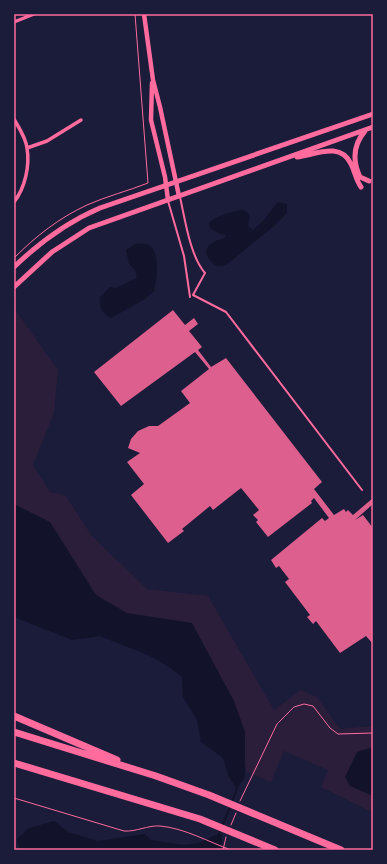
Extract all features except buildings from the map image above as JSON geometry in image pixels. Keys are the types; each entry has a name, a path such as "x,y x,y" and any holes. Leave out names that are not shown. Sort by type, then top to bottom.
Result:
{"highway":[{"path":"14,716 156,776"},
{"path":"14,732 156,776 209,795 250,810 340,849"},
{"path":"14,763 200,819 240,834 275,850"}],"main road":[{"path":"14,267 45,239 76,219 100,208 373,114"},
{"path":"14,287 45,258 82,232 110,219 168,200 373,127"},
{"path":"367,130 357,143 354,155 360,177 369,181"},
{"path":"290,157 311,156 329,150 338,152 350,162 356,180 361,187"}],"street":[{"path":"14,22 34,14"},
{"path":"144,14 153,80 177,181 179,196"},
{"path":"153,80 151,120 168,200"},
{"path":"14,119 27,148 27,169 23,186 14,202"},
{"path":"27,148 47,141 81,120"}],"lane":[{"path":"179,196 193,248 200,268 205,274 193,295 226,312 362,490"},
{"path":"168,200 184,256 190,297"}],"path":[{"path":"135,14 144,116 146,174 148,183"},
{"path":"240,802 277,724 294,707 304,704 313,706 330,728 338,734 373,733"},
{"path":"14,798 124,831 160,826 194,836 230,850"},
{"path":"223,850 237,809"}],"shaded area":[{"path":"278,202 287,204 287,213 273,227 226,265 218,266 209,259 206,253 208,247 214,242 226,237 225,235 220,234 210,228 209,223 212,220 225,214 244,210 250,215 248,226 253,230 263,221"},
{"path":"135,244 148,245 153,249 157,267 154,291 145,299 111,318 102,310 100,297 110,287 116,288 137,278 135,270 129,264 126,250"},
{"path":"14,308 58,370 54,413 33,465 50,492 65,495 92,536 147,589 208,596 274,710 301,690 317,697 340,729 373,726 373,813 321,787 328,770 284,751 271,782 247,772 232,716 16,523 14,516"},
{"path":"14,504 50,522 96,595 127,613 192,623 234,701 245,732 245,777 237,789 229,777 223,758 201,742 197,720 183,697 182,677 169,667 150,656 100,636 72,640 14,617"},
{"path":"373,747 373,796 350,786 345,777 357,752"},
{"path":"54,821 68,832 98,841 145,834 151,840 184,845 199,843 215,835 222,834 221,850 20,850 17,839 29,828"}],"waterway":[{"path":"218,837 237,789"}]}
